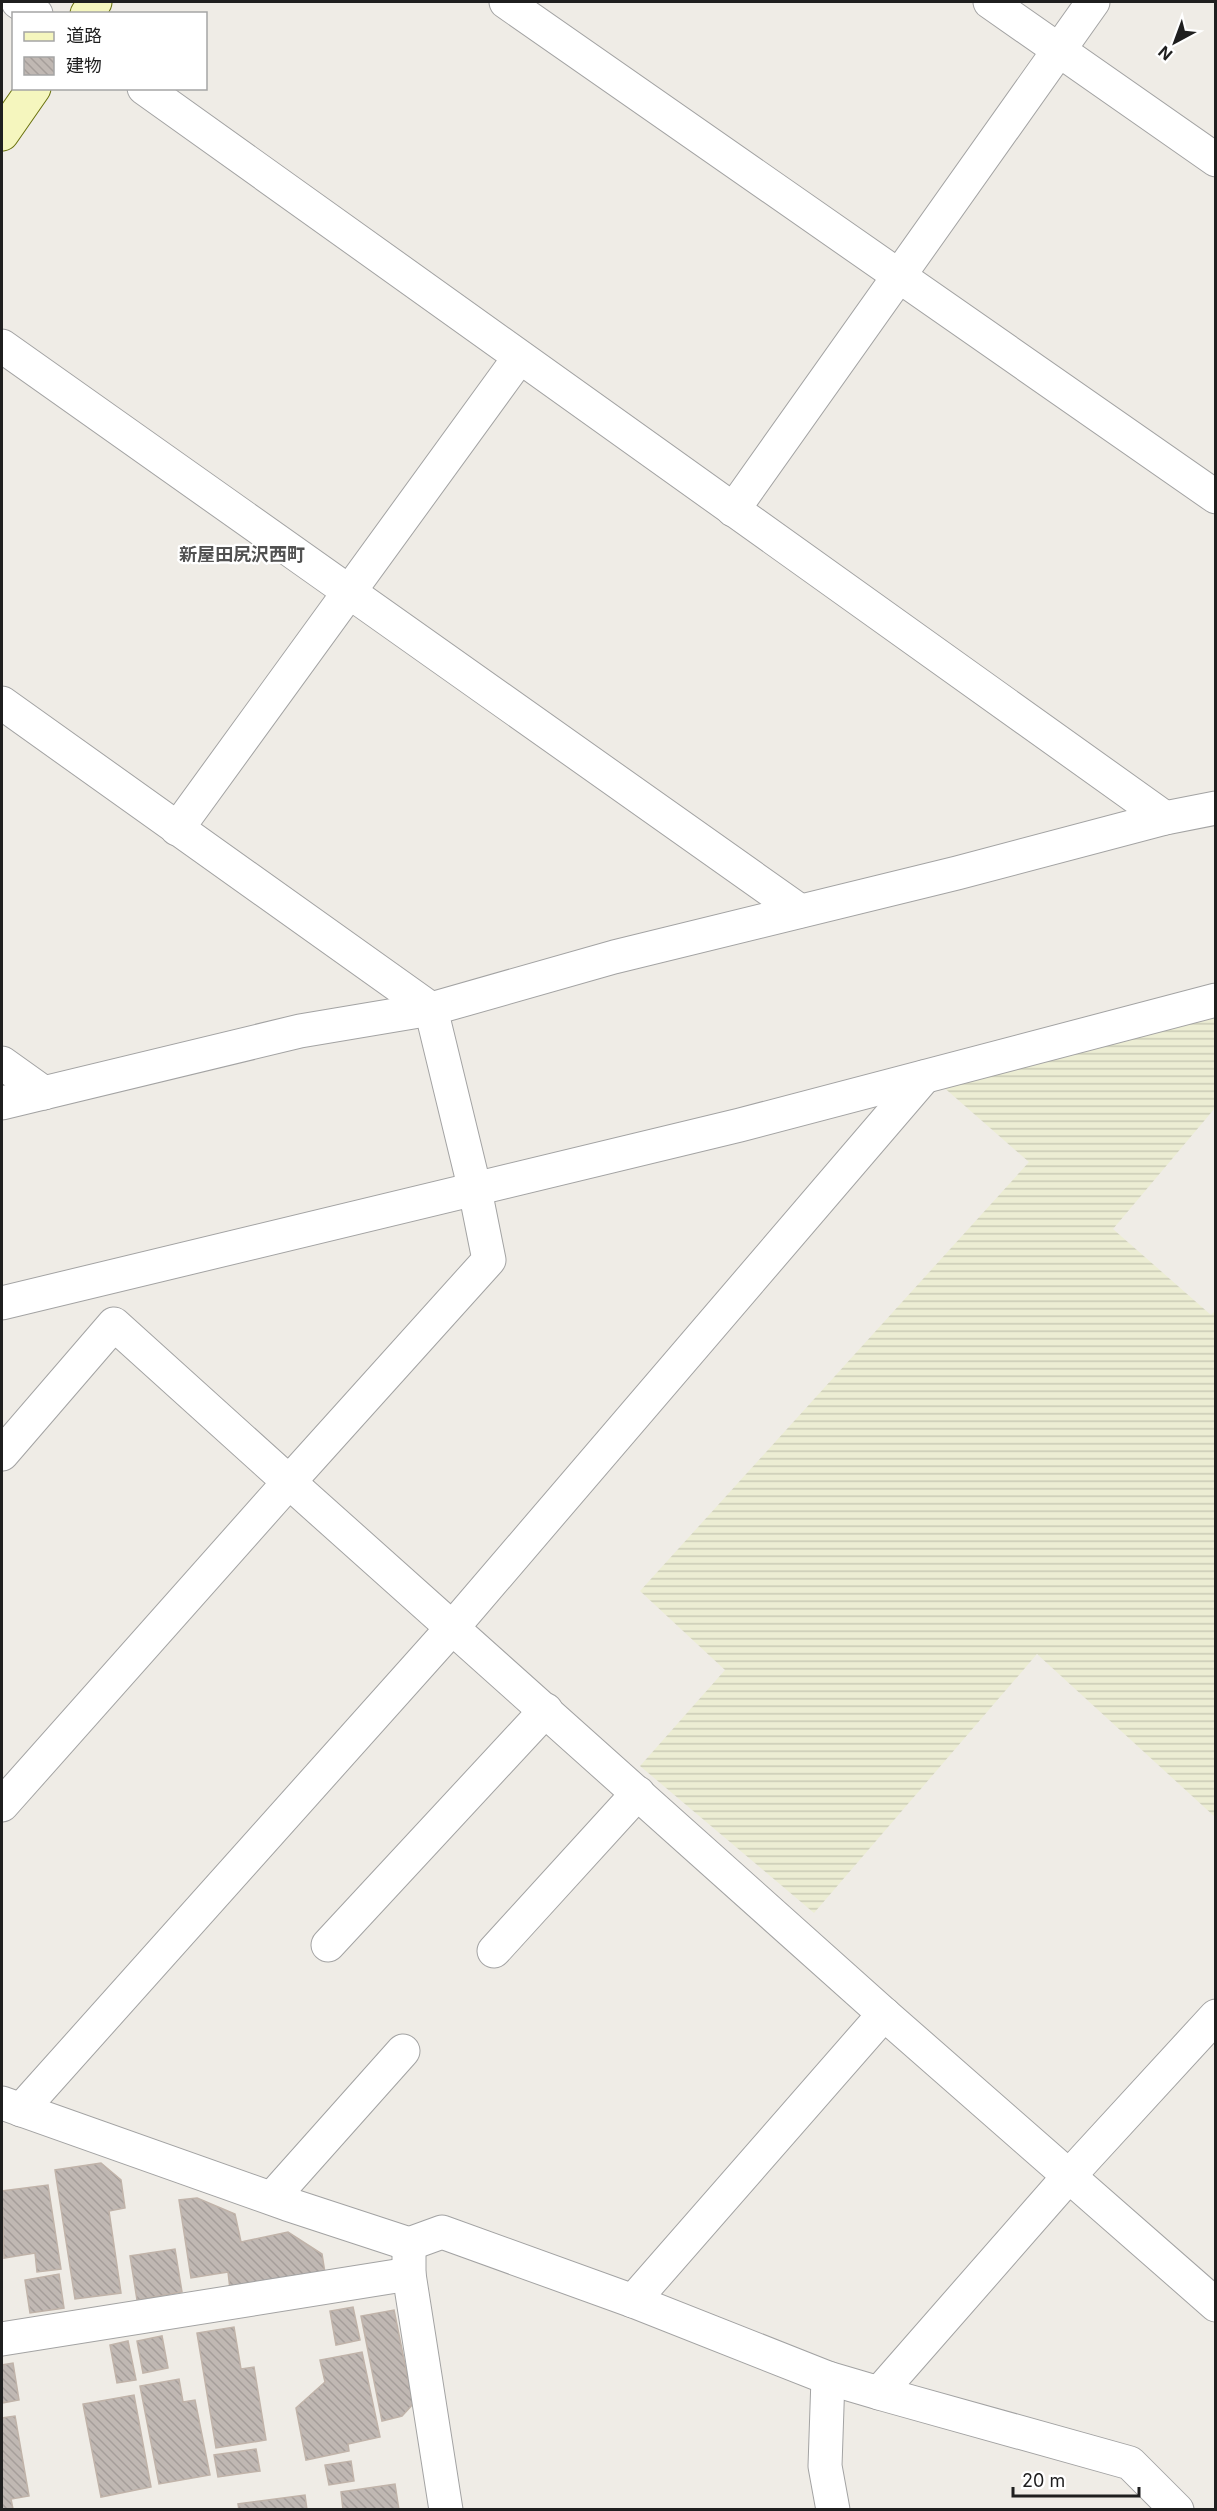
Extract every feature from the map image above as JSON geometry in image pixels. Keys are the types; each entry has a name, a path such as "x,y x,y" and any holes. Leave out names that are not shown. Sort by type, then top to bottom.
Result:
{"street":[{"path":"18,2 33,12"},
{"path":"506,2 1215,497"},
{"path":"990,2 1215,160"},
{"path":"733,510 1093,2"},
{"path":"2,134 33,90"},
{"path":"147,90 1165,818"},
{"path":"2,346 800,911"},
{"path":"177,829 519,358"},
{"path":"2,704 431,1009 475,1190 489,1260 2,1805"},
{"path":"2,1103 300,1031 431,1009 614,957 957,873 1165,818 1215,808"},
{"path":"2,1303 740,1125 1215,1000"},
{"path":"2,1063 44,1093"},
{"path":"409,2259 272,2198 11,2106 453,1627 924,1077"},
{"path":"2,1454 114,1324 884,2014 1215,2305"},
{"path":"328,1945 546,1710"},
{"path":"494,1951 638,1792"},
{"path":"633,2301 884,2014"},
{"path":"879,2393 1069,2176 1215,2016"},
{"path":"272,2198 403,2051"},
{"path":"2,2339 409,2259 442,2232 633,2301 828,2378 1130,2463 1177,2510"},
{"path":"409,2259 446,2510"},
{"path":"828,2378 825,2466 833,2510"}],"green space":[{"path":"1215,1018 1215,1108 1113,1229 1211,1315 1215,1311 1215,1817 1037,1654 814,1913 640,1766 725,1670 640,1591 1029,1162 941,1085"}],"building":[{"path":"101,2163 121,2180 125,2208 109,2211 121,2293 75,2299 55,2170"},
{"path":"48,2185 61,2269 37,2272 35,2253 4,2258 2,2191"},
{"path":"197,2198 235,2214 241,2242 288,2232 322,2254 325,2273 230,2289 228,2272 191,2278 179,2200"},
{"path":"175,2249 182,2292 137,2300 130,2256"},
{"path":"59,2274 64,2308 30,2313 25,2280"},
{"path":"353,2307 360,2340 336,2345 330,2311"},
{"path":"394,2310 413,2404 402,2416 382,2421 361,2316"},
{"path":"234,2327 241,2369 254,2367 266,2440 216,2448 197,2333"},
{"path":"162,2336 168,2368 143,2373 137,2341"},
{"path":"128,2341 136,2380 117,2383 110,2345"},
{"path":"362,2352 380,2437 348,2444 349,2451 306,2460 296,2408 325,2382 320,2360"},
{"path":"13,2363 19,2400 2,2403 2,2365"},
{"path":"179,2379 183,2402 195,2400 210,2475 159,2484 140,2386"},
{"path":"134,2395 151,2487 101,2497 83,2404"},
{"path":"15,2416 29,2496 11,2499 13,2509 2,2510 2,2418"},
{"path":"256,2449 260,2471 218,2477 214,2455"},
{"path":"351,2461 354,2481 329,2485 325,2465"},
{"path":"395,2484 399,2510 343,2510 341,2492"},
{"path":"305,2495 307,2510 239,2510 238,2504"}],"district":[{"name":"新屋田尻沢西町","path":"242,554"}]}
